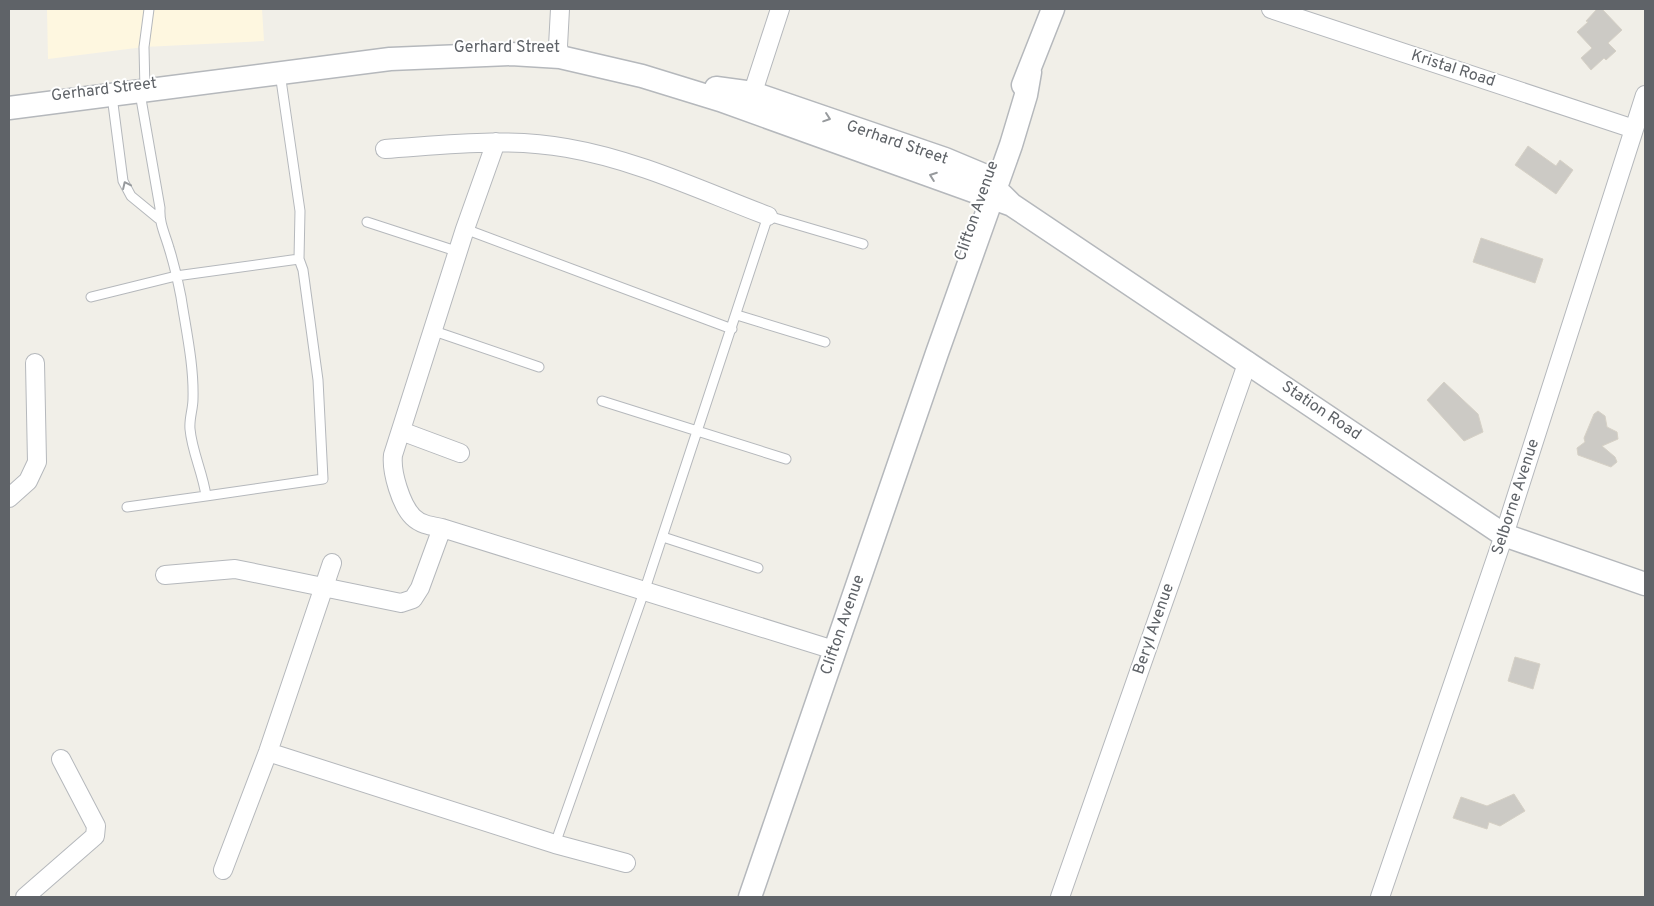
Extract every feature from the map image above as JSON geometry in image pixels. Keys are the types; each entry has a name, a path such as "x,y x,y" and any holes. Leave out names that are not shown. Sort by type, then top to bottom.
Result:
{"street":[{"path":"559,51 560,9"},
{"path":"750,101 780,9"},
{"name":"Clifton Avenue","path":"750,897 936,353 940,330 993,192 1011,112 1030,72 1053,9"},
{"name":"Kristal Road","path":"1272,9 1634,128"},
{"name":"Gerhard Street","path":"9,102 143,90 431,56 559,51"},
{"name":"Gerhard Street","path":"9,108 112,96 384,52 559,51 643,66 722,90 750,101 945,159 993,192"},
{"name":"Selborne Avenue","path":"1380,897 1504,535 1645,95"},
{"path":"496,142 465,229 392,465 399,488 413,517 426,525 442,528 834,650"},
{"path":"384,149 496,142 565,147 628,162 768,216"},
{"name":"Station Road","path":"993,192 1248,361 1504,535 1645,584"},
{"name":"Beryl Avenue","path":"1060,897 1248,361"},
{"path":"9,498 28,480 37,462 35,363"},
{"path":"401,431 460,453"},
{"path":"165,575 235,568 387,602 401,603 413,599 420,588 442,528"},
{"path":"223,870 268,752 332,563"},
{"path":"268,752 555,844 626,863"},
{"path":"25,897 95,836 96,826 61,758"}],"lane":[{"path":"149,9 144,47 143,90 160,219 176,276 192,366 193,400 190,427 193,448 204,477 206,496"},
{"path":"127,507 323,479 318,380 303,270 299,259 300,211 280,73"},
{"path":"112,96 123,181 131,196 160,219"},
{"path":"555,844 663,537 768,216 863,244"},
{"path":"366,222 459,252"},
{"path":"465,229 732,329"},
{"path":"91,297 176,276 299,259"},
{"path":"737,315 825,342"},
{"path":"434,331 539,367"},
{"path":"602,401 786,460"},
{"path":"663,537 758,568"}],"shaded area":[{"path":"47,9 262,9 264,41 144,47 48,59"}],"building":[{"path":"1597,9 1602,9 1622,30 1608,43 1616,51 1606,60 1604,58 1591,70 1581,58 1592,48 1577,32 1588,22 1586,21"},
{"path":"1528,146 1556,166 1560,160 1573,170 1556,194 1515,165"},
{"path":"1481,238 1543,259 1535,283 1473,262"},
{"path":"1444,382 1478,414 1483,432 1464,441 1427,400"},
{"path":"1598,411 1605,416 1607,427 1617,432 1618,439 1602,446 1615,457 1617,462 1611,467 1578,455 1577,448 1585,442 1584,438 1594,414"},
{"path":"1515,657 1540,664 1533,689 1508,681"},
{"path":"1514,794 1525,811 1500,826 1489,822 1487,829 1453,818 1461,797 1487,806"}]}
